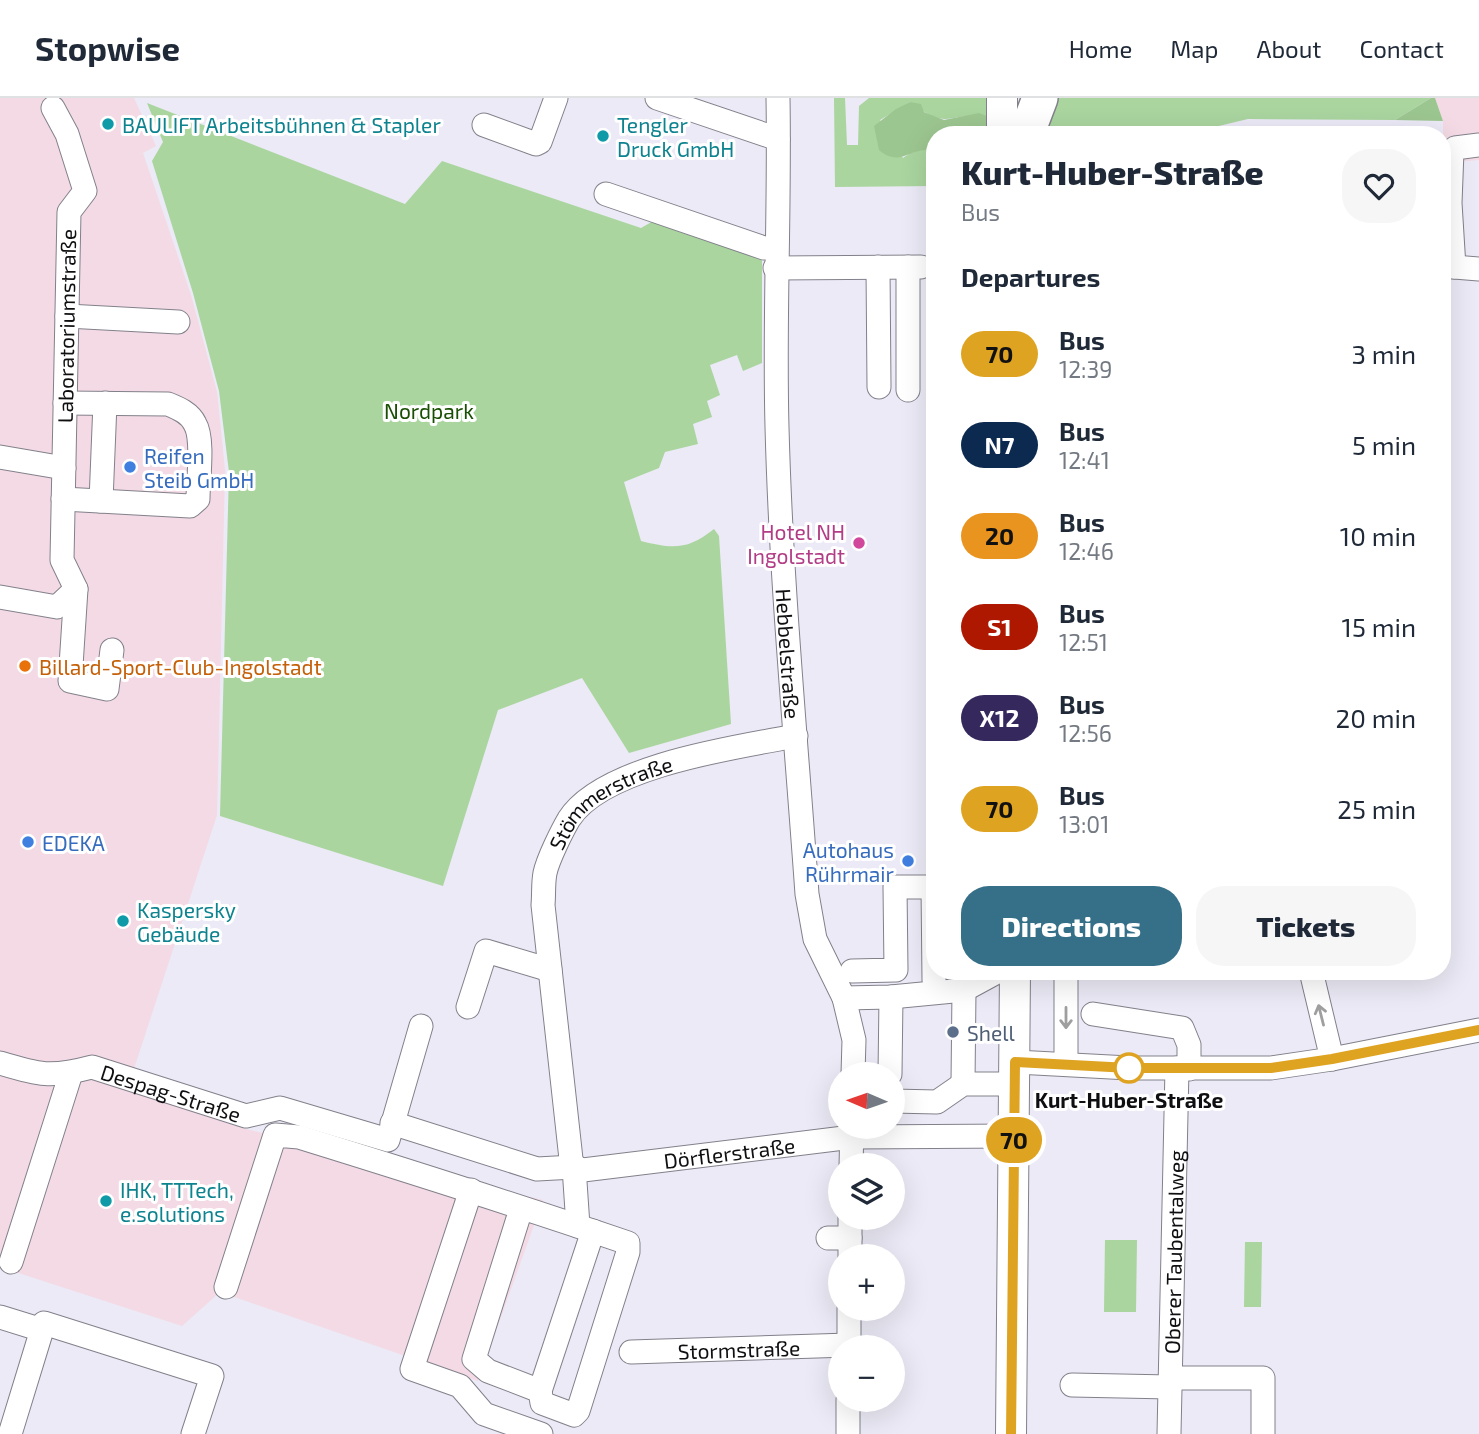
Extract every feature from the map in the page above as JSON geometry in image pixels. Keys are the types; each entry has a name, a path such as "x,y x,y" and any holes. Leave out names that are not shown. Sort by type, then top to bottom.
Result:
{"highway":[{"path":"1029,126 1040,98"}],"main road":[{"path":"1002,98 1002,126"},
{"path":"1019,126 1020,98"},
{"path":"1011,1434 1015,980"}],"street":[{"path":"484,125 536,144 540,142 556,98"},
{"path":"657,98 778,139"},
{"name":"Hebbelstraße","path":"778,98 776,258 780,518 807,894 815,939 844,998 853,1040 853,1062"},
{"name":"Laboratoriumstraße","path":"52,108 66,134 85,191 69,212 66,316 62,560 76,589"},
{"path":"1451,177 1452,151 1455,148 1479,145"},
{"path":"606,194 764,248 776,258 878,267 914,267 908,390"},
{"path":"1451,266 1479,269"},
{"path":"878,267 879,387"},
{"path":"66,316 178,321"},
{"path":"63,499 190,506 198,499 199,439 195,424 182,410 167,404 65,403"},
{"path":"101,501 105,403"},
{"path":"0,457 64,468"},
{"path":"0,597 57,607 76,589"},
{"path":"76,589 70,681 107,689 112,650"},
{"name":"Stömmerstraße","path":"586,1228 571,1159 543,905 545,871 570,817 603,788 652,768 722,750 796,736"},
{"path":"852,971 896,970 895,887 926,887"},
{"path":"468,1007 486,951 550,970"},
{"path":"844,998 891,997 964,990 982,980"},
{"path":"1066,980 1066,1064"},
{"path":"1313,980 1332,1059"},
{"path":"963,1084 964,990"},
{"path":"890,1062 891,997"},
{"name":"Oberer Taubentalweg","path":"1093,1014 1182,1028 1189,1045 1183,1069 1169,1434"},
{"path":"392,1123 421,1026"},
{"path":"905,1101 937,1102 963,1084 1066,1064 1183,1069 1271,1068 1332,1059 1479,1030"},
{"name":"Despag-Straße","path":"0,1063 44,1075 71,1073 92,1067 246,1116 280,1108 388,1140 392,1123"},
{"path":"11,1262 71,1073"},
{"path":"246,1116 275,1135 299,1137 471,1190 521,1209 586,1228 628,1243 628,1252 578,1411 574,1415 542,1403 540,1391 586,1228"},
{"name":"Dörflerstraße","path":"392,1123 537,1169 574,1167 583,1170 828,1135"},
{"name":"Dörflerstraße","path":"905,1133 1014,1136"},
{"path":"226,1287 275,1135"},
{"path":"471,1190 412,1369 460,1386 484,1414 541,1434"},
{"path":"521,1209 474,1359 488,1371 540,1391"},
{"path":"0,1317 42,1330"},
{"path":"10,1434 44,1323 212,1376 194,1434"},
{"name":"Stormstraße","path":"631,1352 828,1347"},
{"path":"1072,1385 1263,1378 1263,1434"},
{"path":"848,1412 848,1434"}],"shaded area":[{"path":"0,98 134,98 156,146 143,153 191,295 217,392 225,470 217,815 128,1087 246,1129 543,1200 478,1381 220,1292 182,1326 0,1267"},
{"path":"1435,98 1479,98 1479,160 1451,162 1451,126 1443,126"}],"green space":[{"path":"834,98 845,98 847,145 858,145 859,106 869,98 991,98 992,118 975,115 942,119 927,114 910,102 880,120 903,158 926,150 926,186 835,187"},
{"path":"1050,98 1431,98 1395,120 1248,119 1219,126 1044,126"},
{"path":"1435,98 1443,121 1395,120"},
{"path":"910,102 921,104 924,112 944,120 979,113 992,118 992,126 926,126 926,150 894,157 879,150 874,126"},
{"name":"Nordpark","path":"147,103 405,204 442,161 641,228 655,220 762,255 762,363 743,371 737,355 710,365 720,395 707,401 712,417 693,424 698,444 665,452 659,468 624,482 641,541 680,546 696,541 714,529 719,536 731,724 629,753 582,678 498,710 443,886 220,816 229,472 219,391 193,293 152,161 163,142"},
{"path":"1105,1240 1137,1240 1136,1312 1104,1312"},
{"path":"1245,1242 1262,1242 1261,1307 1244,1307"}],"bus line":[{"name":"70","path":"1011,1434 1015,1062 1129,1068 1271,1068 1332,1059 1479,1030"}],"place":[{"name":"BAULIFT Arbeitsbühnen & Stapler","path":"108,124"},
{"name":"Tengler Druck GmbH","path":"603,136"},
{"name":"Reifen Steib GmbH","path":"130,467"},
{"name":"Hotel NH Ingolstadt","path":"859,543"},
{"name":"Billard-Sport-Club-Ingolstadt","path":"25,666"},
{"name":"EDEKA","path":"28,842"},
{"name":"Autohaus Rührmair","path":"908,861"},
{"name":"Kaspersky Gebäude","path":"123,921"},
{"name":"Shell","path":"953,1032"},
{"name":"Kurt-Huber-Straße","path":"1129,1068"},
{"name":"IHK, TTTech, e.solutions","path":"106,1201"}]}
